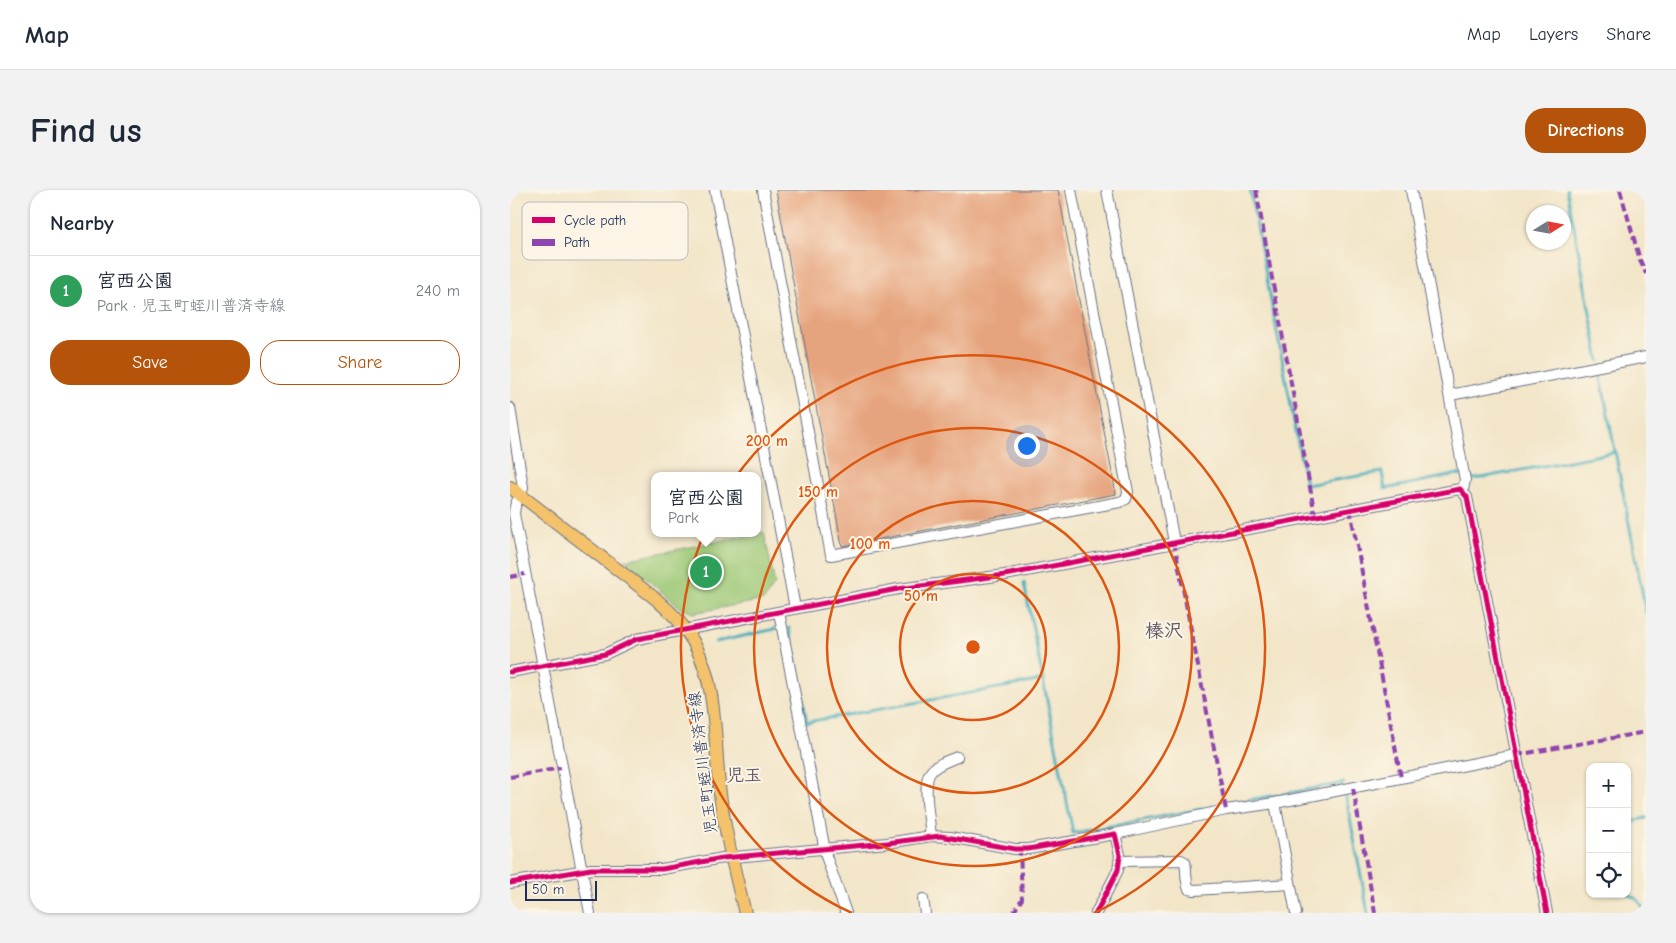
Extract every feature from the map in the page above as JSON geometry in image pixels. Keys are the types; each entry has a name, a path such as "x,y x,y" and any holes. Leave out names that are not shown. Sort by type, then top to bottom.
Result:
{"main road":[{"name":"児玉町蛭川普済寺線","path":"510,487 656,599 686,630 703,661 711,688 720,792 731,858 745,913"}],"street":[{"path":"715,190 795,608"},
{"path":"763,190 831,555 1111,504 1126,499 1128,492 1071,190"},
{"path":"1106,190 1174,542"},
{"path":"1411,190 1465,480 1463,490 1467,497 1548,913"},
{"path":"1450,395 1646,357"},
{"path":"510,408 523,481 521,495 514,505 514,514 590,913"},
{"path":"510,672 605,654 637,638 898,590 1005,575 1456,489 1463,490"},
{"path":"779,612 824,848 846,913"},
{"path":"510,883 582,870 662,868 731,858 887,843 931,836 950,837 1015,849 1028,849 1115,834 1226,810 1275,803 1516,755"},
{"path":"931,836 926,787 928,775 935,767 957,756"},
{"path":"1275,803 1296,913"},
{"path":"1096,913 1116,877 1120,861 1115,834"},
{"path":"1120,861 1182,860 1186,866 1189,890 1290,884"},
{"path":"923,899 925,913"}],"green space":[{"path":"764,532 775,584 764,600 693,613 680,608 625,560 739,537 761,537 761,533"}],"building":[{"path":"776,190 1058,190 1116,494 842,546"}],"waterway":[{"path":"1250,190 1306,485 1382,472 1385,489 1458,474 1461,475"},
{"path":"1567,190 1599,361"},
{"path":"1600,373 1646,612"},
{"path":"1467,477 1475,479 1616,452"},
{"path":"1024,583 1073,833 1219,806"},
{"path":"789,628 807,722 1043,680"},
{"path":"716,642 775,629"},
{"path":"1232,803 1344,783"},
{"path":"1346,797 1368,913"},
{"path":"1631,821 1646,818"},
{"path":"1631,896 1638,900 1646,911"}],"marked path":[{"path":"1256,190 1315,515"},
{"path":"1620,190 1640,260 1646,274"},
{"path":"1350,509 1401,778"},
{"path":"1174,542 1226,810"},
{"path":"510,577 525,574"},
{"path":"1516,755 1646,732"},
{"path":"510,777 561,768"},
{"path":"1353,788 1375,913"},
{"path":"1013,913 1022,899 1020,849"}],"cycle path":[{"path":"510,672 605,654 637,639 898,589 1005,575 1460,489 1467,497 1547,913"},
{"path":"510,883 591,869 662,869 723,858 887,843 940,836 1015,849 1028,849 1115,834 1120,855 1118,870 1096,913"}],"place":[{"name":"宮西公園","path":"706,572"}],"district":[{"name":"榛沢","path":"1164,630"},
{"name":"児玉","path":"744,775"}]}
